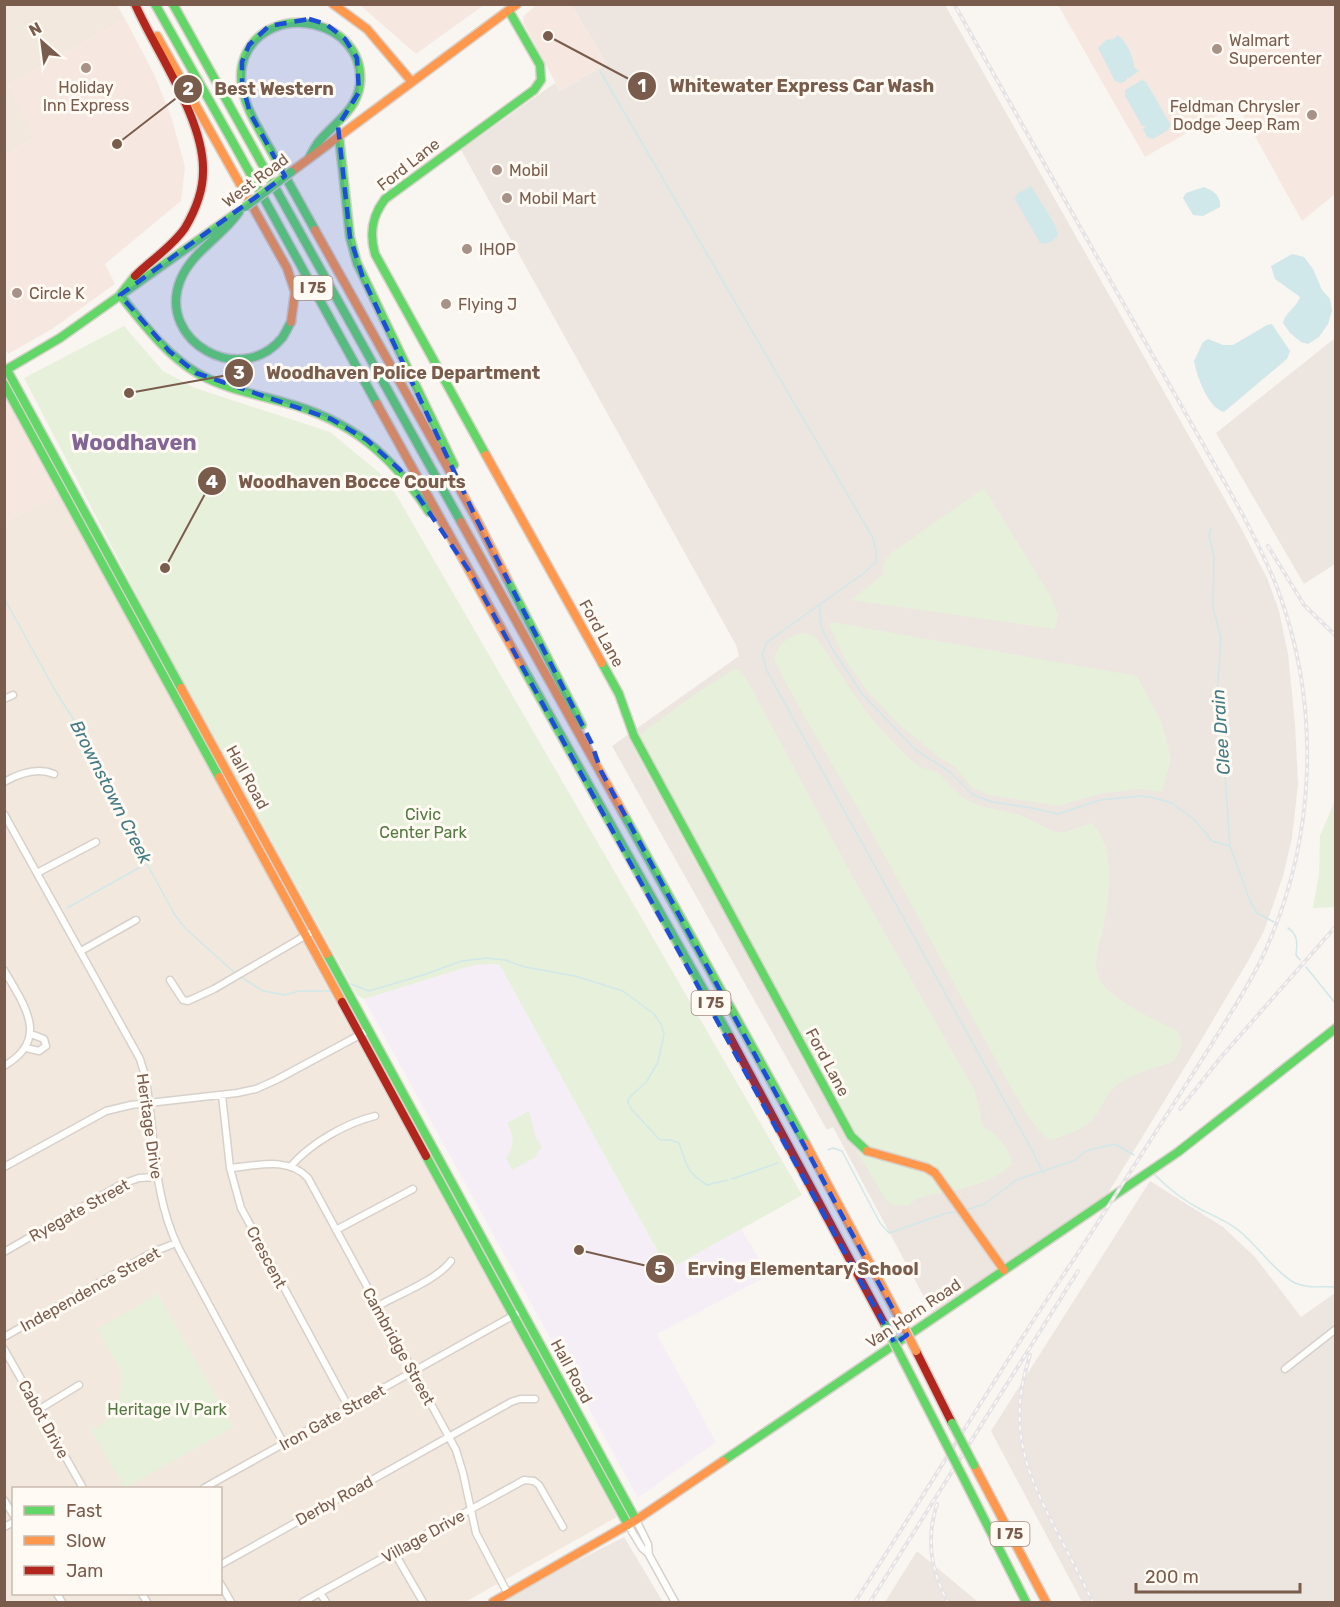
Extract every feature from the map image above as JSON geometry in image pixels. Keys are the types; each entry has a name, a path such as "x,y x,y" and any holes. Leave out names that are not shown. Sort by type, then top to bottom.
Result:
{"main road":[{"path":"136,4 250,201 294,286 296,297 294,312 290,325 281,340 274,347 256,357 231,360 208,354 190,339 178,315 176,293 181,276 189,263 203,248 232,225 242,209"},
{"path":"136,4 193,119 202,152 202,179 196,206 184,228 167,248 137,274 120,295 169,351 196,373 223,385 320,414 345,426 375,447 400,470 457,559 470,572"},
{"name":"I 75","path":"155,4 774,1118 885,1324 1026,1602"},
{"name":"I 75","path":"173,4 773,1083 898,1316 1046,1602"},
{"path":"333,4 370,31 412,82"},
{"name":"West Road","path":"5,369 60,338 242,209 518,4"},
{"name":"Ford Lane","path":"509,11 540,65 542,80 534,90 378,207 370,233 375,254 619,693 634,736 851,1136 870,1153 927,1168 935,1173 1004,1270"},
{"path":"309,158 321,139 341,122 353,106 359,92 360,72 357,58 339,32 326,24 294,18 269,26 249,45 242,62 241,73 244,98 250,113 477,520 591,742 599,759 600,771"},
{"path":"339,136 350,237 357,263 474,508 477,520"},
{"name":"Hall Road","path":"5,369 22,407 632,1522"},
{"name":"Hall Road","path":"4,384 22,407"},
{"name":"Van Horn Road","path":"493,1602 632,1522 1178,1152 1335,1028"}],"street":[{"path":"4,699 13,695"},
{"path":"4,782 25,772 37,770 54,774"},
{"name":"Heritage Drive","path":"4,814 140,1059 146,1079 157,1177 164,1209 176,1243 284,1444"},
{"path":"37,873 96,842"},
{"path":"81,951 136,920"},
{"path":"170,980 183,1000 188,1001 214,989 311,932"},
{"path":"4,970 7,979 28,1012 31,1034 27,1044 15,1059 4,1066"},
{"path":"4,1167 94,1116 120,1107 245,1092 266,1085 365,1032"},
{"path":"27,1044 39,1051 46,1046 44,1039 31,1034"},
{"name":"Crescent","path":"222,1095 230,1168 247,1220 349,1408"},
{"path":"230,1168 277,1164 291,1166 305,1150 318,1142 358,1121 375,1116"},
{"name":"Cambridge Street","path":"291,1166 308,1178 449,1436 461,1462 478,1540 508,1594"},
{"name":"Ryegate Street","path":"4,1252 122,1184 139,1178 157,1177"},
{"path":"336,1230 413,1189"},
{"name":"Independence Street","path":"4,1337 153,1252 176,1243"},
{"path":"378,1306 435,1275 451,1261"},
{"name":"Iron Gate Street","path":"206,1487 518,1313"},
{"path":"1285,1370 1335,1329"},
{"name":"Cabot Drive","path":"4,1349 81,1487"},
{"path":"39,1410 79,1386"},
{"name":"Derby Road","path":"222,1564 511,1402 520,1399 535,1399"},
{"name":"Village Drive","path":"303,1602 524,1480 534,1481 563,1527"},
{"path":"4,1500 12,1513"},
{"name":"Hall Road","path":"632,1522 648,1544 650,1555 675,1602"},
{"path":"393,1552 423,1602"},
{"path":"222,1586 231,1602"},
{"path":"320,1593 326,1602"}],"highlighted area":[{"path":"309,19 326,24 345,39 357,58 359,92 338,126 350,237 363,278 477,520 591,742 601,771 907,1335 895,1344 470,572 400,470 367,440 331,419 196,373 169,351 120,295 285,176 250,113 242,84 242,62 249,45 269,26"}],"shaded area":[{"path":"5,5 117,5 125,19 8,85 36,137 5,155"},
{"path":"360,5 484,5 416,54"},
{"path":"536,5 572,5 607,64 560,91 523,22 524,16"},
{"path":"572,5 945,5 1241,528 1267,578 1279,611 1288,654 1298,784 1292,838 1283,876 1264,931 1105,1198 932,1312 833,1127 827,1130 612,746 739,656 736,645 461,150 555,83 560,91 607,64"},
{"path":"1058,5 1335,5 1335,194 1302,221 1237,104 1145,157"},
{"path":"125,19 154,74 172,119 185,167 181,201 105,264 115,284 52,329 8,354 4,347 5,155 36,137 8,85"},
{"path":"1335,338 1335,564 1304,584 1216,433"},
{"path":"4,391 61,493 5,522 4,522"},
{"path":"61,493 336,1004 617,1517 465,1602 5,1602 5,522"},
{"path":"499,964 668,1270 741,1229 769,1275 657,1334 716,1442 638,1498 364,999 474,965"},
{"path":"1150,1181 1223,1227 1255,1257 1301,1317 1335,1293 1335,1602 1082,1602 991,1431"},
{"path":"624,1537 663,1602 501,1602 563,1568"},
{"path":"917,1551 978,1602 885,1602"}],"green space":[{"name":"Civic Center Park","path":"124,326 163,371 195,388 330,432 387,479 802,1195 668,1270 499,964 474,965 364,999 357,995 163,645 24,378"},
{"path":"984,488 1051,597 1058,614 1055,629 851,600 883,575 884,563 890,554"},
{"path":"831,622 1137,676 1162,723 1171,759 1162,792 1139,789 1099,794 1059,806 989,795 972,787 954,766 940,758 900,725 868,692 845,659 830,627"},
{"path":"806,633 816,637 871,718 893,742 922,768 936,771 963,798 980,806 1021,815 1055,832 1065,832 1092,823 1099,832 1109,863 1109,886 1096,963 1098,976 1107,989 1125,1003 1178,1031 1181,1043 1173,1062 1137,1074 1117,1085 1091,1121 1074,1132 1052,1140 1044,1135 1027,1114 774,660 778,649 785,641"},
{"path":"734,669 739,670 746,678 849,870 975,1091 983,1127 998,1137 1009,1152 1012,1164 984,1182 923,1197 908,1206 893,1205 886,1200 813,1080 635,752 634,744 638,736 695,694"},
{"path":"1335,784 1335,907 1313,908 1319,874 1320,836 1334,803"},
{"path":"529,1111 535,1135 542,1148 537,1152 536,1157 512,1170 506,1158 512,1141 507,1123"},
{"name":"Heritage IV Park","path":"158,1294 234,1427 124,1487 90,1428 98,1428 119,1407 122,1372 97,1329"}],"water":[{"path":"1118,35 1127,45 1134,67 1139,71 1120,83 1115,81 1098,48 1106,40 1114,39"},
{"path":"1142,80 1146,82 1171,125 1168,130 1153,139 1147,137 1143,129 1146,126 1142,126 1125,96 1125,90"},
{"path":"1031,186 1055,225 1058,235 1052,241 1044,244 1040,243 1015,199 1017,194"},
{"path":"1204,187 1216,194 1220,207 1203,216 1193,215 1183,198 1186,193"},
{"path":"1292,254 1304,257 1313,269 1322,290 1330,299 1332,311 1328,324 1319,337 1308,344 1301,342 1290,333 1283,323 1300,297 1275,279 1271,266"},
{"path":"1272,324 1290,351 1287,359 1224,412 1218,409 1204,391 1195,368 1194,361 1203,342 1208,339 1223,345 1233,345"}],"waterway":[{"path":"600,71 873,538 876,562 767,642 762,654 767,671 1043,1173"},
{"name":"Clee Drain","path":"1211,528 1209,536 1214,557 1213,607 1221,638 1217,693 1222,728 1230,846 1250,901 1257,913 1274,922"},
{"name":"Brownstown Creek","path":"4,598 74,720 91,754 98,775 175,915 185,928 235,973"},
{"path":"820,605 821,627 833,650 863,695 916,750 950,772 973,795 992,802 1058,814 1100,800 1151,797 1172,803 1195,820 1212,841 1230,846"},
{"path":"67,908 146,864"},
{"name":"Clee Drain","path":"1288,928 1296,937 1296,955 1300,960"},
{"name":"Brownstown Creek","path":"351,984 369,991 462,961 487,958 575,976 623,991 654,1014 664,1034 658,1062 647,1081 629,1098 628,1103 660,1140 679,1143 690,1171 700,1180 707,1185 728,1180"},
{"name":"Clee Drain","path":"1306,967 1336,1004"},
{"name":"Brownstown Creek","path":"241,977 263,991 285,995 299,991 331,991"},
{"name":"Brownstown Creek","path":"966,1210 985,1204 1016,1180 1076,1160 1084,1152 1093,1149 1115,1144 1134,1155"},
{"name":"Brownstown Creek","path":"828,1150 833,1148 842,1151 880,1223 889,1233 947,1213 958,1212"},
{"name":"Brownstown Creek","path":"732,1179 778,1163"},
{"name":"Brownstown Creek","path":"1155,1175 1188,1202 1225,1221 1242,1233 1276,1268 1295,1283 1315,1287 1336,1287"}],"railway":[{"path":"855,1602 1227,1020 1254,974 1280,914 1293,869 1302,822 1307,776 1307,728 1302,682 1292,635 1278,590 1264,558 1238,506 954,4"},
{"path":"1268,546 1304,605 1336,636"},
{"path":"1180,1109 1222,1056 1336,926"},
{"path":"870,1602 1078,1271"},
{"path":"1030,1355 1020,1402 1022,1444 1027,1464 1044,1506 1093,1602"},
{"path":"937,1504 932,1529 932,1554 934,1567 948,1602"}],"traffic: fast":[{"path":"155,4 377,404"},
{"path":"173,4 461,522"},
{"path":"486,455 375,254 372,232 377,212 385,199 534,90 541,80 540,65 509,11"},
{"path":"309,158 319,141 355,101 360,84 358,62 348,44 333,32 314,25 294,23 274,28 257,38 245,56 241,83 253,119 315,230"},
{"path":"339,136 350,237 357,263 454,465"},
{"path":"245,207 291,172"},
{"path":"239,212 199,253 185,271 180,281 176,303 180,323 191,339 207,351 226,358 246,359 265,352 282,338 291,322"},
{"path":"4,371 60,338 235,214"},
{"path":"135,276 120,295 175,357 197,373 217,383 307,410 349,429 384,456 415,491 429,512"},
{"path":"7,370 181,688"},
{"path":"4,384 219,777"},
{"path":"507,579 582,725"},
{"path":"602,663 619,694 634,736 851,1136 867,1151"},
{"path":"521,664 730,1037"},
{"path":"623,813 806,1144"},
{"path":"327,954 636,1520"},
{"path":"723,1461 1178,1152 1336,1028"},
{"path":"426,1156 628,1525"},
{"path":"885,1325 903,1360"},
{"path":"903,1360 943,1438"},
{"path":"952,1423 974,1465"},
{"path":"943,1438 965,1481"},
{"path":"965,1481 1026,1602"}],"traffic: slow":[{"path":"333,4 367,29 412,82"},
{"path":"291,172 517,4"},
{"path":"157,36 287,268 295,292 291,322"},
{"path":"315,230 477,520 507,579"},
{"path":"377,404 521,664"},
{"path":"486,455 602,663"},
{"path":"461,522 623,813"},
{"path":"181,688 327,954"},
{"path":"219,777 342,1002"},
{"path":"806,1144 898,1316"},
{"path":"867,1151 927,1168 935,1173 1004,1270"},
{"path":"898,1316 916,1351"},
{"path":"493,1602 636,1520 723,1461"},
{"path":"974,1465 1046,1602"}],"traffic: jam":[{"path":"135,4 188,109 202,152 203,172 198,202 185,228 168,247 135,276"},
{"path":"342,1002 426,1156"},
{"path":"730,1037 885,1325"},
{"path":"916,1351 952,1423"}],"place":[{"name":"Whitewater Express Car Wash","path":"548,36"},
{"name":"Walmart Supercenter","path":"1217,49"},
{"name":"Holiday Inn Express","path":"86,68"},
{"name":"Feldman Chrysler Dodge Jeep Ram","path":"1312,115"},
{"name":"Best Western","path":"117,144"},
{"name":"Mobil","path":"497,170"},
{"name":"Mobil Mart","path":"507,198"},
{"name":"IHOP","path":"467,249"},
{"name":"Circle K","path":"17,293"},
{"name":"Flying J","path":"446,304"},
{"name":"Woodhaven Police Department","path":"129,393"},
{"name":"Woodhaven Bocce Courts","path":"165,568"},
{"name":"Erving Elementary School","path":"579,1250"}],"district":[{"name":"Woodhaven","path":"134,442"}]}
